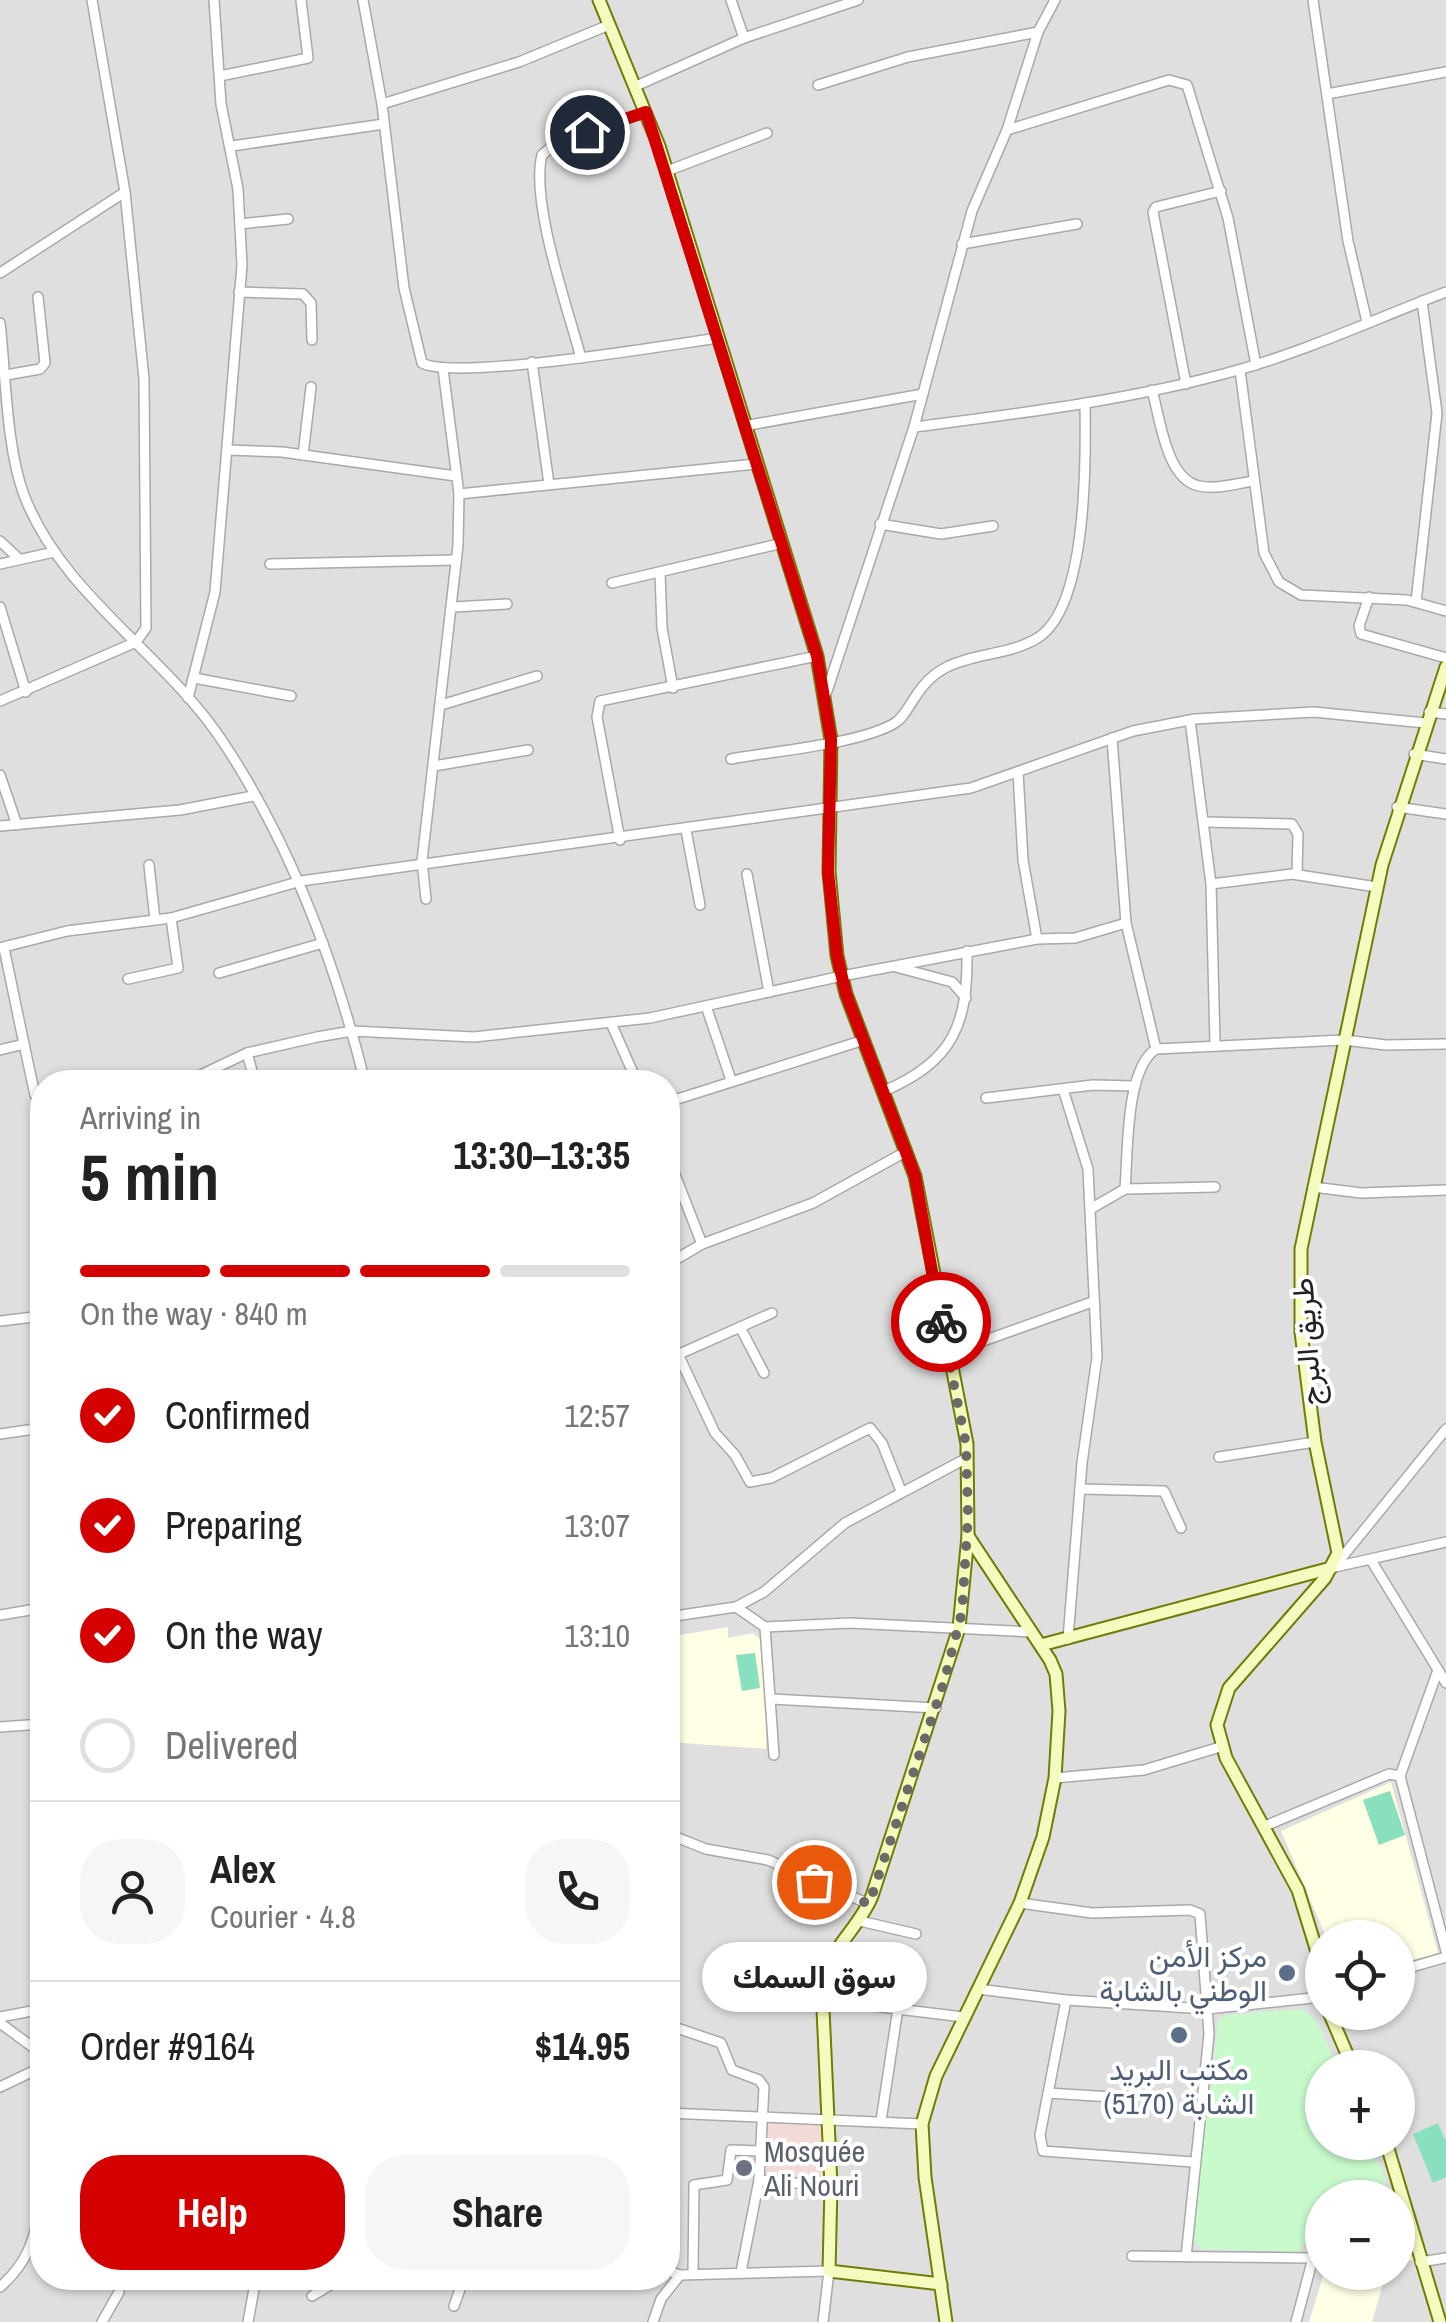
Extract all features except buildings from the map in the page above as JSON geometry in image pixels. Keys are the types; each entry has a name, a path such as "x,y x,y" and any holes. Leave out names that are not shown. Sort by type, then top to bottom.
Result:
{"street":[{"path":"0,701 136,642 146,628 144,379 124,192 92,0"},
{"path":"188,698 215,592 239,292 240,224 232,146 220,104 214,0"},
{"path":"220,76 308,58 302,0"},
{"path":"364,0 382,104 404,288 418,358 427,366 443,369 582,358 718,338"},
{"path":"599,0 667,171 817,656 831,740 832,915 842,976 907,1151 925,1220 967,1458 968,1536 959,1628 869,1904 830,1959 822,1988 831,2186 823,2322"},
{"path":"731,0 744,38"},
{"path":"636,86 744,38 840,2 858,0"},
{"path":"825,696 914,427 962,244 1007,130 1038,32 1055,0"},
{"path":"1313,0 1348,242 1366,322"},
{"path":"382,104 519,62 610,25"},
{"path":"818,85 924,54 1038,32"},
{"path":"1326,94 1446,72"},
{"path":"1007,130 1181,80 1190,92 1221,191 1256,365"},
{"path":"582,358 550,244 540,172 542,155 557,142 646,112"},
{"path":"232,146 384,124"},
{"path":"667,171 767,134"},
{"path":"1186,384 1152,212 1156,207 1221,191"},
{"path":"0,273 124,192"},
{"path":"240,224 288,219"},
{"path":"962,244 1078,224"},
{"path":"239,292 303,294 311,303 312,340"},
{"path":"914,427 1186,384 1256,365 1446,292"},
{"path":"6,375 40,369 45,362 38,297"},
{"path":"1416,602 1441,413 1422,301"},
{"path":"0,323 19,479 54,552 224,742 301,881 362,1070"},
{"path":"532,362 549,484"},
{"path":"426,899 422,861 456,560 458,494 443,369"},
{"path":"1240,370 1264,554 1279,582 1300,595 1416,602 1446,611"},
{"path":"303,455 310,387"},
{"path":"1152,390 1173,462 1188,482 1208,487 1254,482"},
{"path":"744,426 923,394"},
{"path":"732,759 869,734 896,723 915,692 933,675 949,665 1036,639 1048,627 1070,584 1076,559 1084,494 1085,403"},
{"path":"227,450 303,455 456,476"},
{"path":"458,494 756,464"},
{"path":"880,524 941,534 992,526"},
{"path":"0,542 18,558"},
{"path":"612,583 782,543"},
{"path":"0,564 54,552"},
{"path":"270,564 456,560"},
{"path":"660,573 662,628 673,688"},
{"path":"1369,597 1359,626 1361,634 1446,658"},
{"path":"453,607 506,604"},
{"path":"0,607 26,692"},
{"path":"620,840 598,716 600,701 817,656"},
{"name":"طريق البرج","path":"1333,1568 1337,1541 1315,1442 1299,1288 1313,1187 1336,1096 1377,887 1397,808 1446,666"},
{"path":"441,704 537,676"},
{"path":"194,678 291,696"},
{"path":"30,1072 2,948 67,931 171,918 301,881 422,861 620,840 971,788 1112,738 1190,720 1314,712 1427,718 1446,714"},
{"path":"1190,720 1211,884 1216,1043"},
{"path":"1112,738 1126,923 1156,1049"},
{"path":"434,766 528,750"},
{"path":"1414,754 1446,759"},
{"path":"1018,772 1024,860 1038,939"},
{"path":"0,776 17,825"},
{"path":"0,826 180,810 253,796"},
{"path":"1397,808 1446,814"},
{"path":"1204,822 1292,824 1298,834 1297,874"},
{"path":"686,830 700,905"},
{"path":"149,864 155,920"},
{"path":"747,874 769,992"},
{"path":"1211,884 1297,874 1377,887"},
{"path":"128,979 178,968 171,918"},
{"path":"211,1070 247,1053 352,1031 474,1037 612,1024 967,951 1038,939 1075,938 1126,923"},
{"path":"220,973 323,943"},
{"path":"884,1091 928,1068 957,1033 967,1000 967,951"},
{"path":"891,966 952,982 967,1000"},
{"path":"706,1006 731,1080"},
{"path":"612,1024 632,1070"},
{"path":"680,1098 864,1040"},
{"path":"1125,1189 1135,1086 1146,1058 1156,1049 1216,1043 1344,1040 1386,1046 1446,1044"},
{"path":"0,1050 24,1044"},
{"path":"247,1053 252,1070"},
{"path":"986,1098 1135,1086"},
{"path":"1063,1089 1088,1169 1096,1381 1080,1489 1068,1639"},
{"path":"680,1257 702,1244 813,1203 907,1151"},
{"path":"1092,1208 1125,1189 1215,1187"},
{"path":"1313,1187 1361,1193 1446,1190"},
{"path":"680,1188 702,1244"},
{"path":"947,1354 1092,1302"},
{"path":"680,1353 772,1313"},
{"path":"0,1321 30,1317"},
{"path":"740,1327 764,1373"},
{"path":"680,1369 715,1433 735,1455 750,1482 770,1478 870,1428 882,1443 902,1491"},
{"path":"1307,1920 1298,1890 1220,1747 1218,1712 1229,1688 1446,1429"},
{"path":"0,1434 30,1430"},
{"path":"1220,1458 1315,1442"},
{"path":"680,1615 736,1607 783,1578 845,1523 967,1458"},
{"path":"1080,1489 1164,1491 1181,1528"},
{"path":"946,2322 924,2177 922,2124 936,2076 1020,1903 1043,1838 1055,1778 1059,1690 1041,1645 968,1536"},
{"path":"1041,1645 1446,1542"},
{"path":"1371,1560 1446,1683"},
{"path":"736,1607 766,1627 850,1623 1031,1632"},
{"path":"0,1616 30,1610"},
{"path":"766,1627 774,1755"},
{"path":"1438,1670 1400,1776 1446,1970"},
{"path":"772,1699 936,1708"},
{"path":"0,1728 30,1725"},
{"path":"1055,1778 1144,1770 1220,1747"},
{"path":"1265,1826 1389,1774 1400,1776"},
{"path":"680,1839 706,1849 768,1860 869,1904"},
{"path":"1020,1903 1092,1914 1196,1911 1201,1918 1207,2054 1186,2258"},
{"path":"860,1921 916,1934"},
{"path":"1415,1965 1445,1955"},
{"path":"714,1991 822,1988"},
{"path":"978,1989 1066,2000 1207,2009 1305,2000"},
{"path":"1066,2000 1039,2142 1043,2152 1193,2162"},
{"path":"821,2006 898,2008 963,2016"},
{"path":"881,2122 898,2008"},
{"path":"0,2020 30,2013"},
{"path":"0,2020 30,2044"},
{"path":"680,2029 721,2043 735,2073 762,2083 759,2180 741,2272"},
{"path":"0,2087 30,2073"},
{"path":"1048,2092 1128,2098"},
{"path":"680,2114 922,2124"},
{"path":"693,2274 694,2185 726,2180 732,2150 760,2151"},
{"path":"759,2180 831,2186"},
{"path":"0,2287 20,2269 30,2248"},
{"path":"1415,2248 1440,2322"},
{"path":"1132,2256 1305,2258"},
{"path":"1420,2262 1446,2258"},
{"path":"680,2275 828,2270 941,2284"},
{"path":"1296,2322 1305,2284"},
{"path":"248,2322 254,2290"},
{"path":"312,2296 322,2290"},
{"path":"454,2306 460,2290"},
{"path":"653,2322 668,2290"},
{"path":"102,2322 119,2292"}],"shaded area":[{"path":"0,0 1446,0 1446,2322 0,2322"},
{"path":"728,1627 728,1638 753,1633 766,1644 766,1749 680,1743 680,1635"},
{"path":"1391,1782 1438,1953 1415,1959 1415,1920 1319,1920 1281,1831"},
{"path":"758,2121 824,2124 825,2190 755,2186"},
{"path":"1415,2228 1423,2258 1415,2260"},
{"path":"1319,2290 1381,2290 1372,2322 1309,2322"}],"green space":[{"path":"755,1653 760,1688 742,1691 736,1655"},
{"path":"1390,1791 1405,1835 1379,1845 1363,1800"},
{"path":"1305,2011 1305,2030 1321,2030 1330,2050 1305,2050 1305,2160 1377,2160 1386,2180 1305,2180 1305,2243 1297,2252 1203,2249 1194,2241 1203,2117 1209,2111 1218,2020 1226,2015"},
{"path":"1438,2123 1446,2142 1446,2177 1433,2183 1415,2133"}],"way so far":[{"path":"814,1882 869,1904 959,1628 968,1536 966,1444 941,1322"}],"place":[{"name":"سوق السمك","path":"814,1882"},
{"name":"مركز الأمن الوطني بالشابة","path":"1287,1973"},
{"name":"مكتب البريد الشابة (5170)","path":"1179,2035"},
{"name":"Mosquée Ali Nouri","path":"744,2168"}],"route":[{"path":"587,132 646,112 817,656 831,740 828,872 837,956 846,994 915,1176 941,1322"}]}
